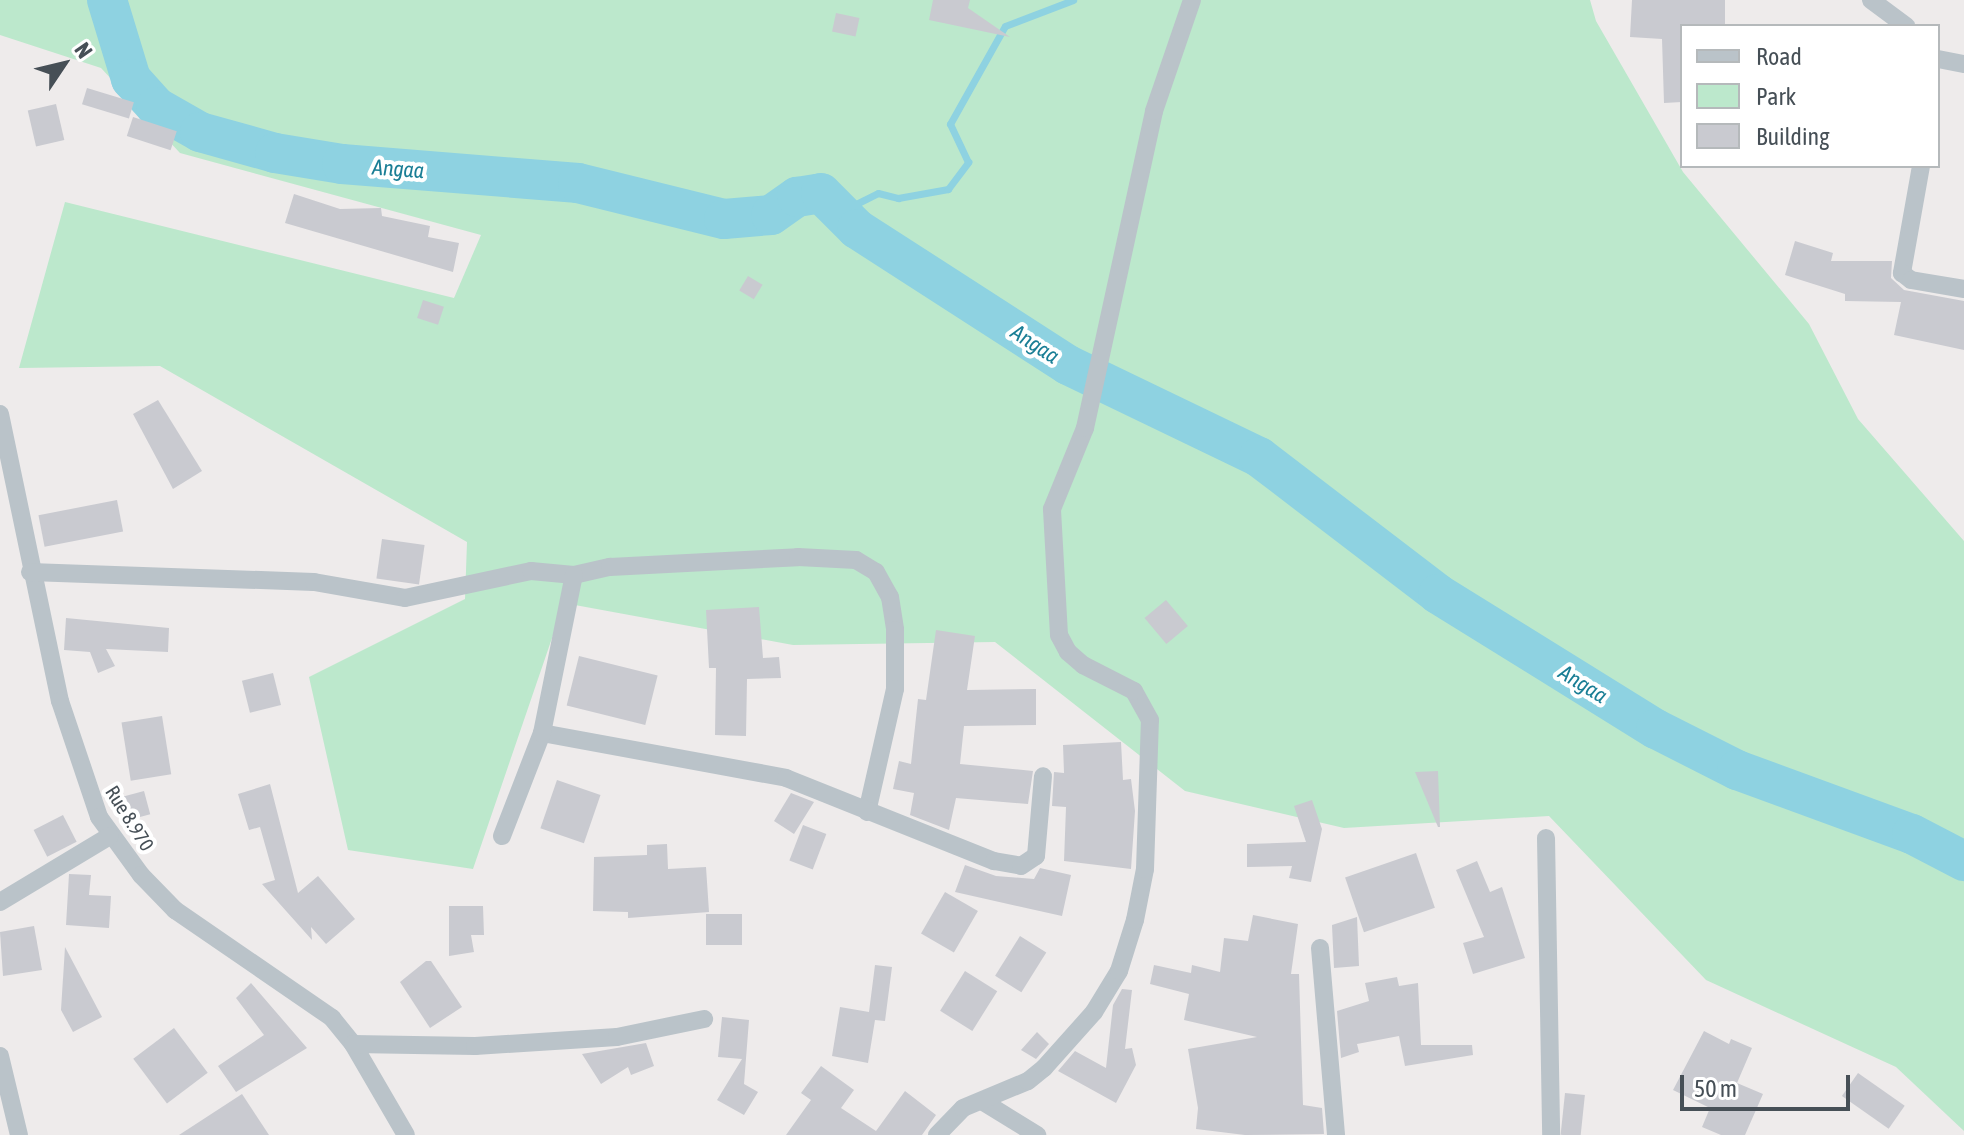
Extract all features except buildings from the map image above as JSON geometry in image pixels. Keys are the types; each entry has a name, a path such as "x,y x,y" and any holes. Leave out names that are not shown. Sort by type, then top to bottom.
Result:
{"street":[{"path":"937,1135 963,1108 1028,1081 1094,1012 1119,971 1140,895 1150,720 1134,691 1083,665 1068,652 1059,635 1052,509 1085,428 1154,111 1192,0"},
{"path":"1871,0 1903,24"},
{"path":"1940,64 1964,64"},
{"path":"1921,168 1902,273 1911,280 1964,289"},
{"name":"Rue 8.970","path":"0,414 6,484 84,781 110,836 175,910 314,1002 353,1044 406,1135"},
{"path":"30,572 314,582 405,598 531,571 574,575 610,567 798,557 856,560 876,572 890,597 895,689 867,812"},
{"path":"502,836 542,733 574,575"},
{"path":"542,733 786,778 867,812 1021,866 1036,856 1043,776"},
{"path":"0,902 110,836"},
{"path":"1546,838 1551,1135"},
{"path":"1320,948 1336,1135"},
{"path":"353,1044 462,1047 617,1037 704,1019"},
{"path":"0,1056 19,1135"},
{"path":"982,1101 1037,1135"}],"green space":[{"path":"0,0 1590,0 1596,21 1680,168 1809,324 1858,419 1964,541 1964,1131 1896,1067 1706,980 1549,816 1344,828 1185,791 995,642 793,645 564,603 473,869 348,850 309,677 465,599 467,542 160,366 19,368 65,202 454,298 481,235 180,153 101,68 0,35"}],"waterway":[{"name":"Angaa","path":"107,0 131,79 156,107 200,132 275,153 342,164 578,183 724,219 771,215 797,197 821,193 857,229 1068,365 1259,457 1438,594 1656,729 1737,770 1912,834 1964,861"},
{"path":"842,211 878,193 898,198 948,189 968,162 950,124 1005,26 1073,0"}]}
